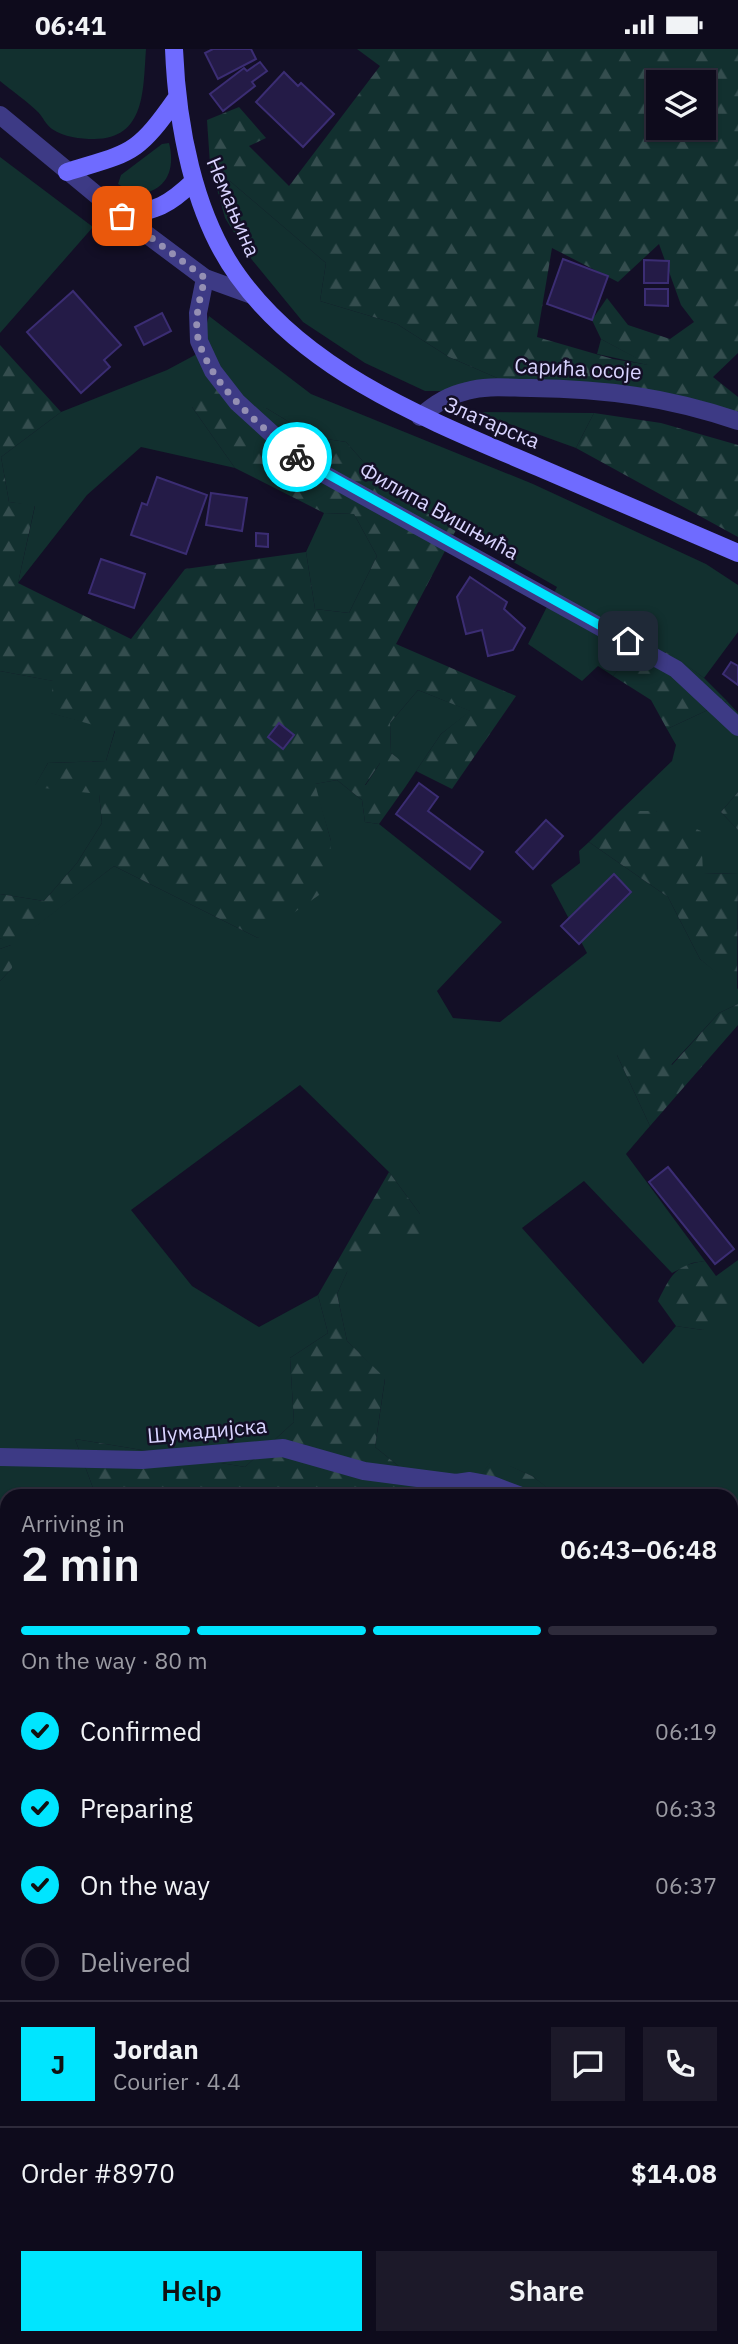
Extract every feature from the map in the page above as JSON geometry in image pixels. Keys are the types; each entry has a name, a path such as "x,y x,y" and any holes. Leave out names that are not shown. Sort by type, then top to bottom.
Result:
{"main road":[{"name":"Немањина","path":"174,49 176,99 194,181 220,246 252,295"},
{"path":"68,172 109,161 135,149 176,99"},
{"path":"122,216 154,211 171,203 194,181"},
{"name":"Златарска","path":"252,295 287,332 420,417 738,553"}],"street":[{"path":"0,115 122,216 205,278 252,295"},
{"name":"Филипа Вишњића","path":"205,278 198,313 199,341 214,371 237,402 304,463 676,669 738,727"},
{"name":"Сарића осоје","path":"420,417 435,404 467,391 486,387 611,390 656,397 738,421"},
{"name":"Шумадијска","path":"0,1457 142,1460 283,1448 364,1471 448,1489"},
{"path":"455,1489 470,1481 503,1489"}],"green space":[{"path":"0,49 146,49 142,95 133,121 124,131 111,137 83,139 57,132 34,108 0,81"},
{"path":"357,49 738,49 738,353 713,377 738,397 738,426 647,397 518,387 449,357 397,324 320,301 326,263 210,164 207,120 239,107 266,138 249,146 289,186 380,66","holes":["659,244 681,305 694,322 670,339 628,325 607,298 592,320 601,339 649,365 613,359 537,337 552,248 618,282"]},
{"path":"169,143 171,162 161,185 146,193 135,194 118,184 121,175 162,144"},
{"path":"0,157 93,227 0,333"},
{"path":"210,164 326,263 320,301 397,324 449,357 518,387 601,391 425,391 365,363 303,322 248,255 225,218"},
{"path":"209,316 311,394 533,484 706,564 738,585 738,632 704,678 668,652 626,661 613,676 598,666 582,681 528,644 557,587 389,491 346,442 314,437 266,408 192,407 235,468 141,447 87,495 18,583 35,506 9,502 1,457 61,412 167,370 210,347 204,333"},
{"path":"601,339 652,366 597,354"},
{"path":"0,345 61,412 1,457 9,502 35,505 18,583 131,639 185,569 306,552 315,609 349,613 377,556 354,514 324,513 235,468 192,407 222,369 246,403 266,408 314,437 346,442 389,491 456,530 396,644 516,696 452,789 416,771 441,734 470,711 418,690 390,723 391,753 404,763 380,763 365,785 406,786 379,824 365,822 362,800 337,780 315,784 331,841 329,888 258,938 114,866 12,945 12,968 0,981 0,949 11,945 0,938 0,894 44,901 77,863 102,823 99,794 34,787 48,763 106,761 115,731 50,713 53,681 0,671"},
{"path":"476,412 594,413 576,448"},
{"path":"594,413 661,423 738,445 738,537 576,448"},
{"path":"324,513 354,514 377,556 349,613 315,609 306,552"},
{"path":"669,652 704,678 727,701 667,729 651,700 613,676 626,661"},
{"path":"0,671 54,681 51,713 115,730 106,761 48,763 35,786 99,793 102,823 77,863 44,901 0,894"},
{"path":"418,690 471,711 441,734 406,786 365,786 380,763 403,763 391,753 390,723"},
{"path":"727,701 738,713 738,792 721,812 738,830 738,874 703,873 656,811 620,811 672,761 676,745 667,729"},
{"path":"337,780 362,800 365,822 379,824 502,922 437,991 453,1018 500,1022 587,953 551,885 580,863 579,851 589,842 668,897 700,959 738,989 738,1004 719,1013 671,1065 617,1055 650,1126 626,1154 705,1261 692,1263 672,1273 584,1181 522,1228 643,1364 676,1326 703,1330 716,1276 738,1260 738,1489 548,1489 532,1476 493,1459 471,1489 427,1489 375,1447 385,1379 347,1341 337,1294 347,1272 375,1237 420,1214 389,1172 300,1085 131,1210 192,1286 259,1327 318,1295 328,1333 290,1358 294,1422 245,1467 75,1439 93,1489 0,1489 0,981 12,968 11,945 0,949 0,938 12,944 114,866 258,938 331,841 314,784"},
{"path":"738,792 738,830 721,812"},
{"path":"620,811 656,811 701,831 703,873 738,874 737,990 700,959 668,897 589,842"},
{"path":"738,1004 738,1025 650,1126 617,1055 645,1037 672,1065 719,1013"},
{"path":"389,1172 420,1214 421,1235 376,1237 370,1263 347,1272 337,1294 347,1341 385,1378 375,1447 427,1489 93,1489 75,1439 245,1467 294,1422 290,1358 328,1333 318,1295"},
{"path":"705,1261 716,1276 729,1281 733,1295 728,1314 703,1330 676,1326 658,1301 675,1273 687,1265"},
{"path":"493,1458 532,1476 549,1489 471,1489"}],"building":[{"path":"213,49 251,49 256,59 218,79 205,53"},
{"path":"260,62 267,71 252,82 255,86 223,111 210,94 244,68 247,71"},
{"path":"284,72 298,86 301,83 334,114 303,147 256,102"},
{"path":"563,259 608,276 592,320 547,304"},
{"path":"644,260 669,261 668,283 644,283"},
{"path":"645,289 668,289 668,306 645,305"},
{"path":"73,291 121,345 104,360 110,367 81,393 27,332"},
{"path":"162,313 171,331 144,345 135,327"},
{"path":"157,477 207,495 186,554 131,535 142,503 147,505"},
{"path":"211,493 247,498 242,531 206,525"},
{"path":"256,533 268,534 268,547 256,546"},
{"path":"101,559 145,574 134,608 89,593"},
{"path":"470,577 507,602 504,609 525,628 513,650 488,656 482,630 466,634 457,597"},
{"path":"731,662 738,666 738,685 723,674"},
{"path":"279,723 294,735 283,749 268,737"},
{"path":"419,783 438,797 428,811 483,852 470,869 396,814"},
{"path":"546,820 563,836 533,869 516,852"},
{"path":"614,874 631,892 579,944 561,926"},
{"path":"668,1167 734,1249 715,1264 649,1182"}],"way so far":[{"path":"122,216 205,278 198,313 199,341 214,371 237,402 297,457"}],"route":[{"path":"297,457 628,641"}]}
